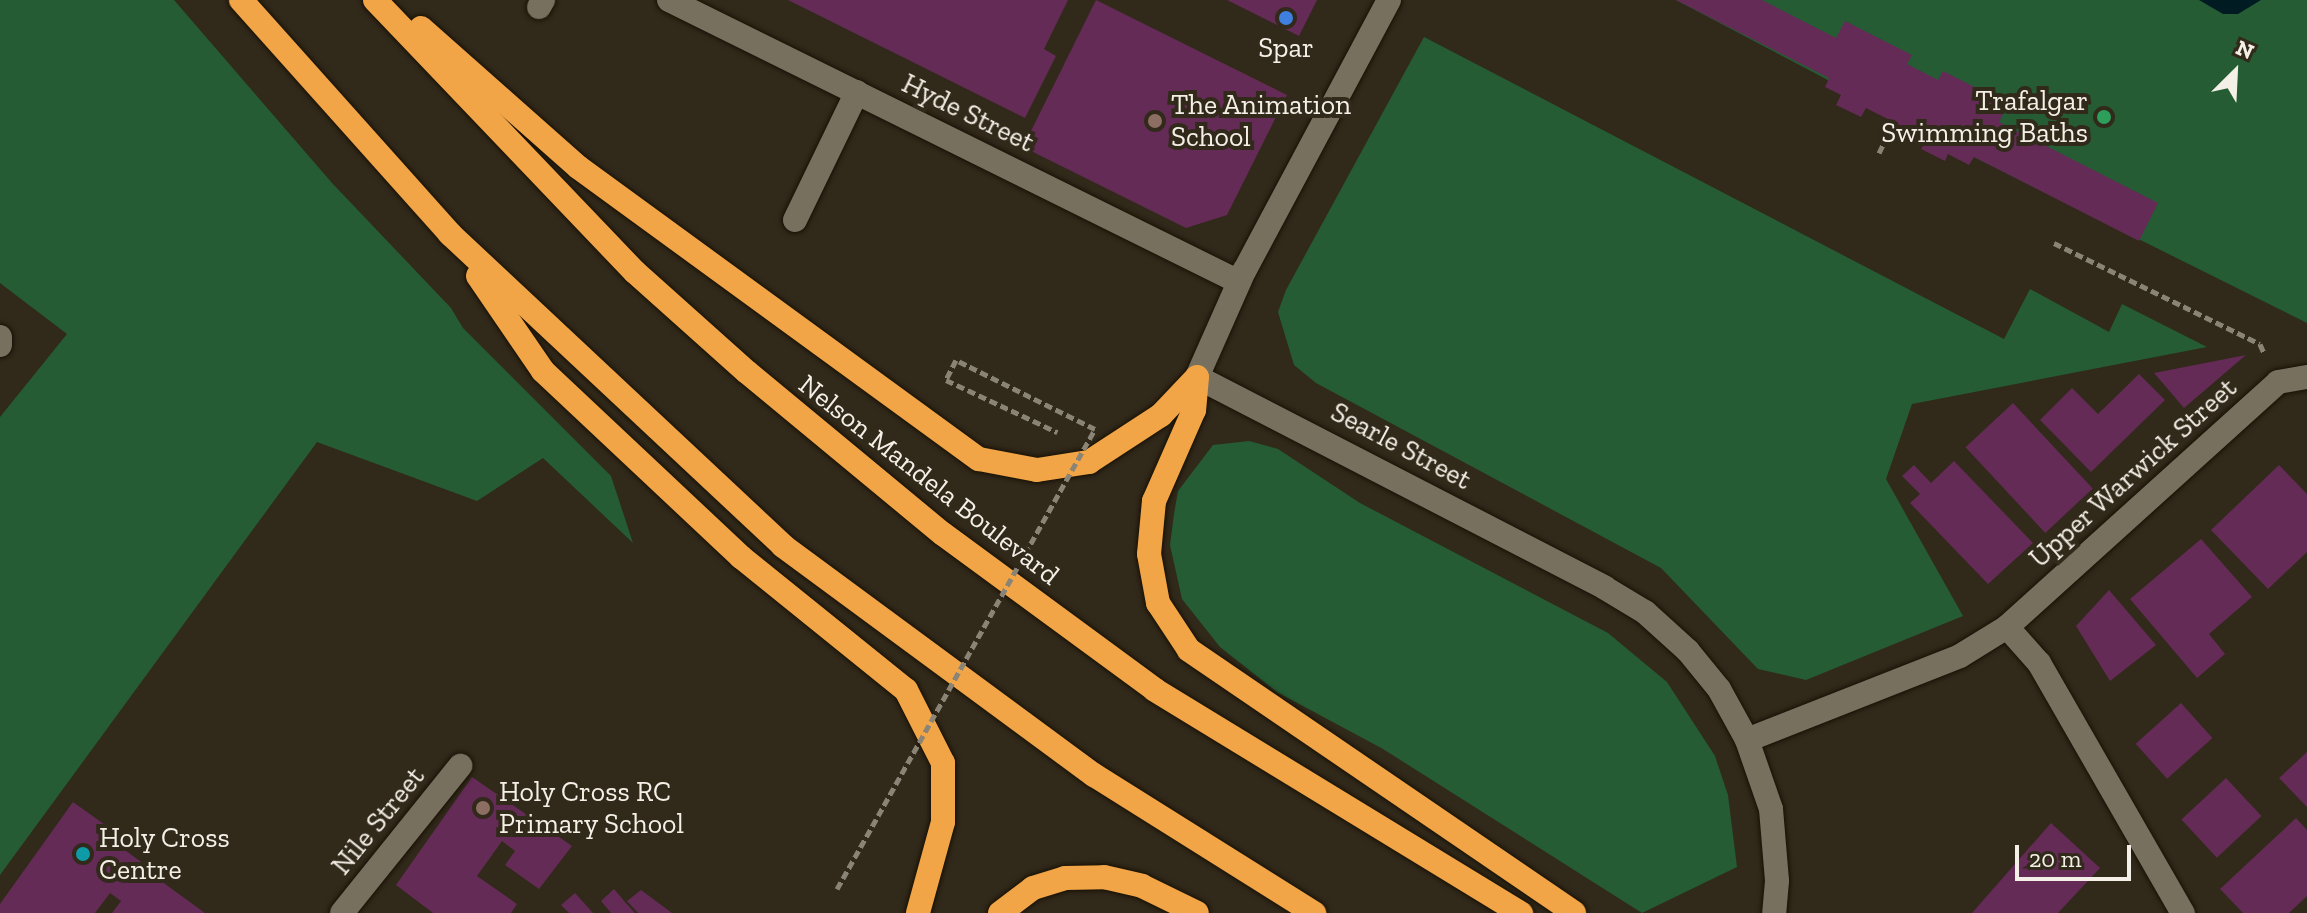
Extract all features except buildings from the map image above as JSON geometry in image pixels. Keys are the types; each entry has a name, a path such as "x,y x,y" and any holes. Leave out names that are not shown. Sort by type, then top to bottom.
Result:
{"highway":[{"path":"241,0 450,234 783,546 1094,775 1314,913"},
{"name":"Nelson Mandela Boulevard","path":"375,0 635,272 943,534 1155,690 1521,913"},
{"path":"389,0 578,167 979,459 1037,470 1089,462 1161,415 1197,377"},
{"path":"450,234 543,371 741,557 906,690 943,763 943,822 918,913"},
{"path":"1197,377 1194,410 1154,501 1149,554 1158,603 1189,650 1574,913"},
{"path":"1000,913 1033,888 1065,878 1104,877 1142,886 1197,913"}],"street":[{"name":"Hyde Street","path":"669,0 1239,282"},
{"path":"1197,377 1239,282 1389,0"},
{"path":"795,220 857,92"},
{"path":"0,337 0,345"},
{"name":"Searle Street","path":"1197,377 1645,612 1688,651 1719,689 1747,740 1771,809 1777,881 1774,913"},
{"name":"Upper Warwick Street","path":"1747,740 1960,656 2007,627 2278,382 2307,377"},
{"path":"2007,627 2039,663 2183,913"},
{"name":"Nile Street","path":"342,913 460,766"}],"path":[{"path":"1879,153 1894,122"},
{"path":"2054,243 2260,344 2278,382"},
{"path":"837,889 1095,429 956,360 946,380 1057,432"}],"green space":[{"path":"0,0 174,0 332,183 451,308 463,328 611,476 633,543 543,458 477,501 317,442 0,875 0,417 67,334 0,283"},
{"name":"Trafalgar Swimming Baths","path":"1676,0 2307,0 2307,323 1974,157"},
{"path":"1424,37 2004,339 2030,289 2109,332 2122,304 2207,347 1912,404 1886,479 1963,616 1806,680 1758,669 1661,568 1316,383 1294,365 1278,312 1286,290"},
{"path":"1249,441 1278,449 1360,503 1608,633 1667,682 1715,756 1728,795 1737,867 1642,913 1383,749 1277,692 1220,647 1182,599 1170,545 1174,514 1178,491 1213,445"}],"water":[{"path":"2199,0 2261,0 2238,14 2223,14"}],"place":[{"name":"Spar","path":"1286,18"},
{"name":"Trafalgar Swimming Baths","path":"2104,117"},
{"name":"The Animation School","path":"1155,121"},
{"name":"Holy Cross RC Primary School","path":"483,808"},
{"name":"Holy Cross Centre","path":"83,854"}]}
